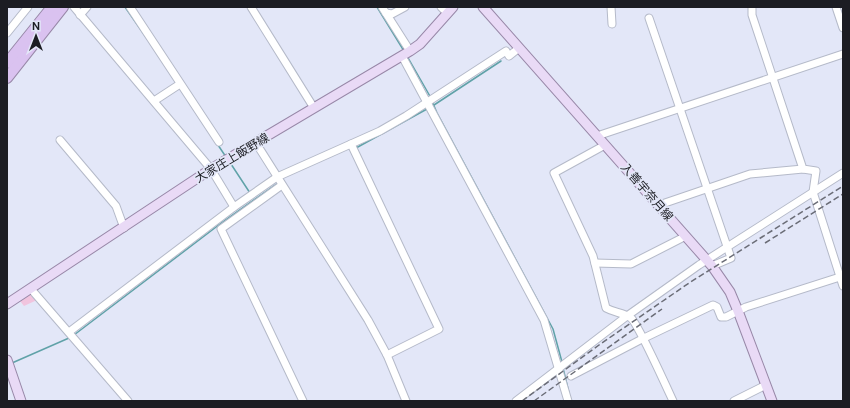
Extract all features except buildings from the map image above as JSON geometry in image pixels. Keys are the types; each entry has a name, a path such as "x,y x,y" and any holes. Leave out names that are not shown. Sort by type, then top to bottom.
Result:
{"highway":[{"path":"7,63 52,7"},
{"path":"7,78 63,7"}],"main road":[{"name":"入善宇奈月線","path":"483,7 710,263 730,292 772,401"},
{"name":"大家庄上飯野線","path":"7,304 211,169 406,54 424,39 447,9"},
{"path":"7,360 21,401"}],"street":[{"path":"7,33 28,7"},
{"path":"74,7 211,169 234,207"},
{"path":"80,15 87,7"},
{"path":"130,7 219,142"},
{"path":"251,7 314,108"},
{"path":"384,10 392,14 405,7"},
{"path":"611,7 612,24"},
{"path":"752,7 752,15 803,168"},
{"path":"836,7 843,28"},
{"path":"384,10 406,54 426,101 544,320 560,367 568,401"},
{"path":"649,18 681,107 727,248"},
{"path":"69,332 234,207 277,177 380,130 506,51 509,56 518,48"},
{"path":"597,136 843,54"},
{"path":"154,101 180,84"},
{"path":"60,140 116,206 124,228"},
{"path":"256,143 368,320 387,355 406,401"},
{"path":"351,144 439,329 387,355"},
{"path":"605,145 554,173 593,256 606,308 612,312 619,311 633,320 673,401"},
{"path":"659,205 750,174 803,168 816,171 813,192 842,276 843,286"},
{"path":"516,401 627,316 710,263 727,248 843,173"},
{"path":"282,185 221,229 302,396 300,400"},
{"path":"595,263 631,264 686,236"},
{"path":"571,376 642,339 714,305 717,307 722,317 726,318 738,311 842,276"},
{"path":"31,289 128,401"},
{"path":"734,401 766,385"}],"shaded area":[{"path":"31,293 37,300 24,306 20,301"}],"waterway":[{"path":"125,7 148,40"},
{"path":"377,7 404,51"},
{"path":"407,56 431,98"},
{"path":"434,105 501,61"},
{"path":"432,101 437,113 553,329 562,362"},
{"path":"356,148 427,109"},
{"path":"218,145 226,157"},
{"path":"229,161 250,193"},
{"path":"74,335 224,221 278,183"},
{"path":"12,363 69,338"},
{"path":"563,368 569,393"}],"railway":[{"path":"522,401 599,345 689,283 843,186"},
{"path":"765,243 843,194"},
{"path":"534,401 662,309"}]}
